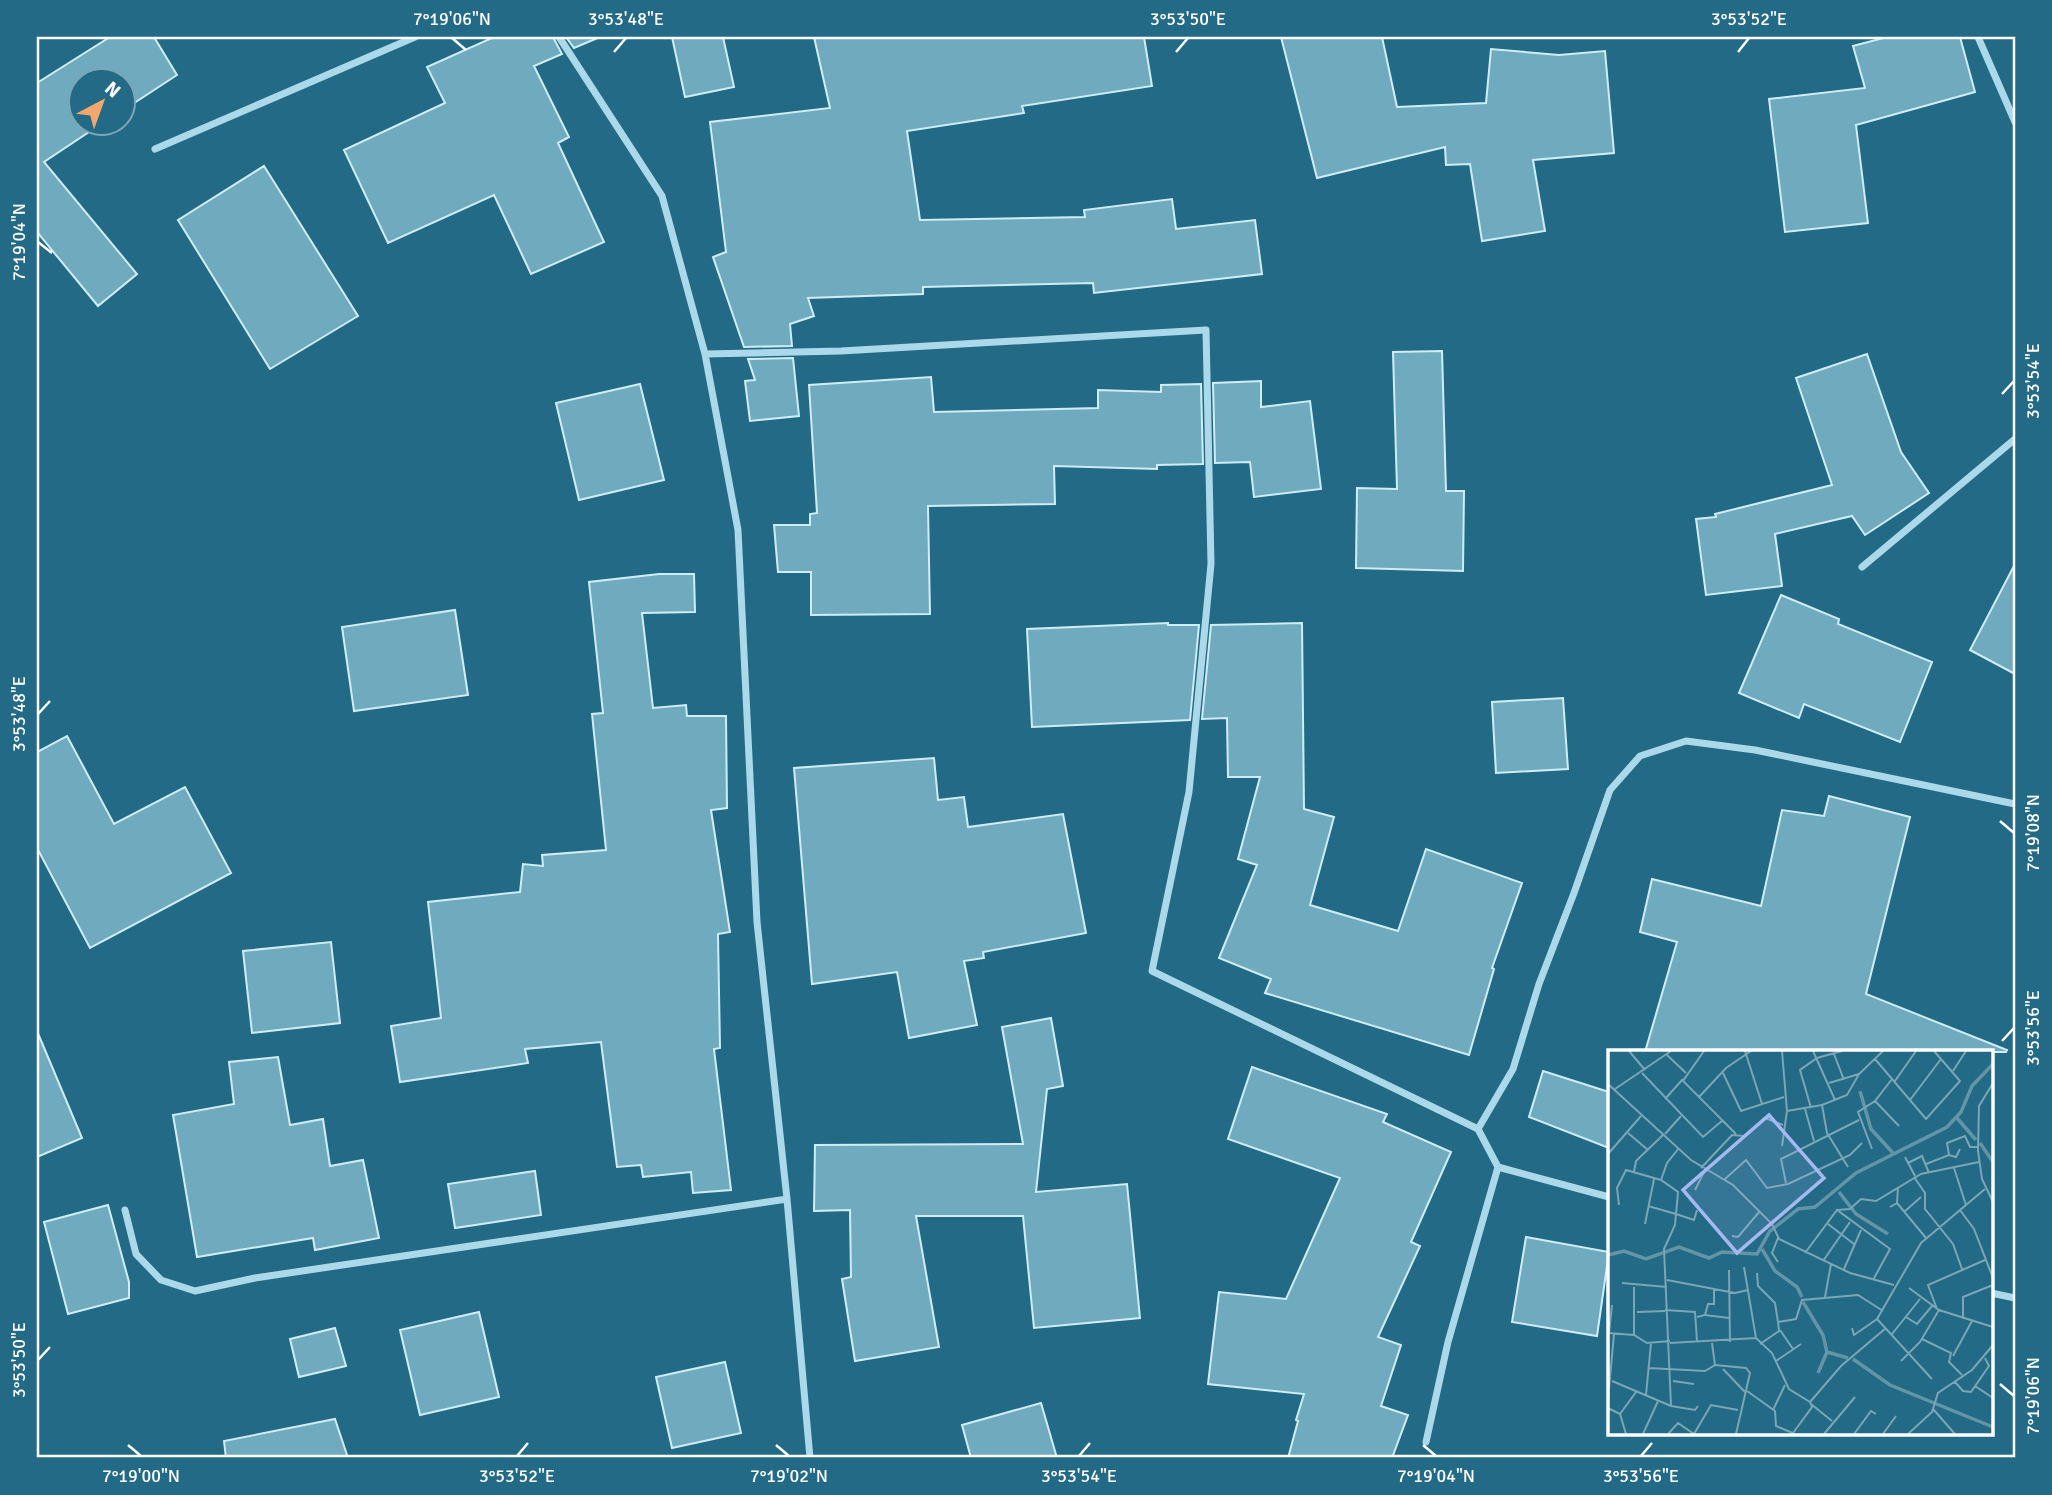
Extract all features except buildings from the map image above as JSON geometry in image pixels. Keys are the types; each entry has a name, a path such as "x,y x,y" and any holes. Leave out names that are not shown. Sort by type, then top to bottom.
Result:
{"street":[{"path":"155,149 415,37"},
{"path":"559,37 662,196 705,354 738,530 757,922 787,1199 810,1458"},
{"path":"1978,37 2015,122"},
{"path":"705,354 841,351 1206,330 1211,564 1189,792 1152,971 1478,1129 1498,1167 1448,1342 1426,1441"},
{"path":"1862,568 2015,439"},
{"path":"1478,1129 1513,1069 1539,984 1610,790 1640,756 1686,741 1755,750 2015,804"},
{"path":"1498,1167 1608,1197"},
{"path":"125,1210 136,1254 161,1280 195,1291 255,1279 787,1199"},
{"path":"1993,1293 2015,1298"}]}
